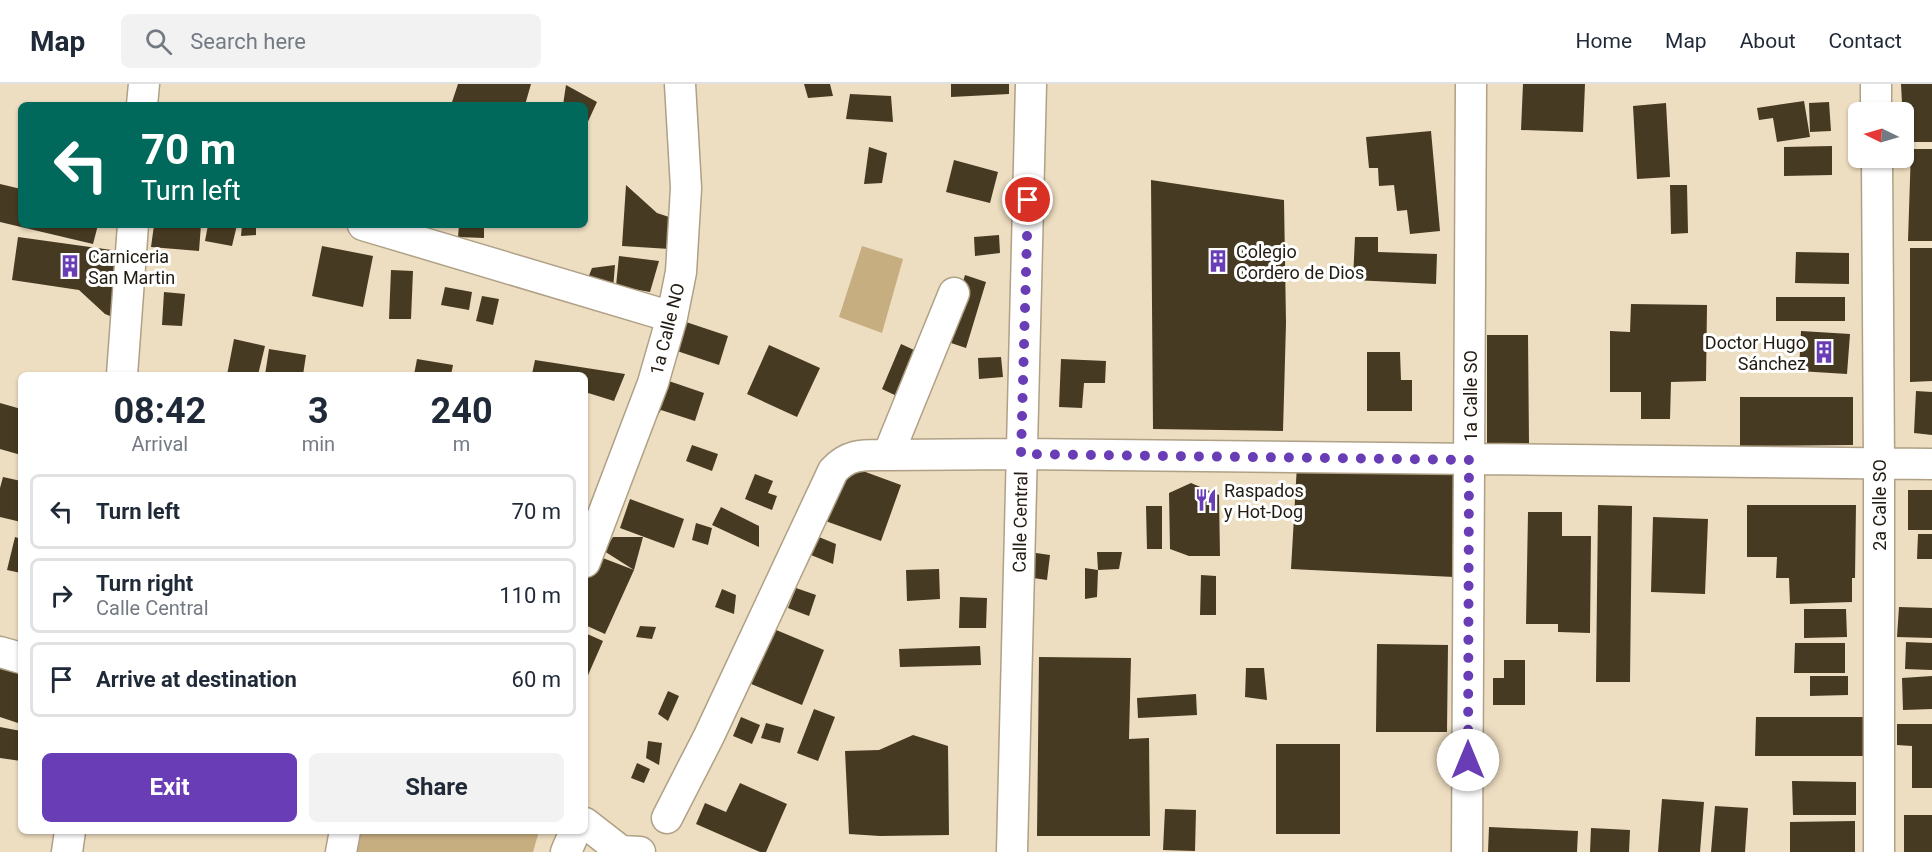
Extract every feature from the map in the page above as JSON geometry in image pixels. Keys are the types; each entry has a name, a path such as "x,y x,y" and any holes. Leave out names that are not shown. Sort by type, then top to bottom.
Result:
{"street":[{"path":"142,102 144,84"},
{"name":"Calle Central","path":"1012,852 1031,84"},
{"name":"1a Calle SO","path":"1467,852 1471,84"},
{"path":"1876,84 1876,102"},
{"name":"1a Calle NO","path":"588,546 593,519 653,383 672,317 681,272 686,188 672,86"},
{"name":"2a Calle SO","path":"1877,168 1879,852"},
{"path":"122,372 133,228"},
{"path":"373,228 672,317"},
{"path":"888,455 954,293"},
{"path":"667,818 714,726 833,471 841,461 858,455 1021,454 1932,464"},
{"path":"0,652 18,657"},
{"path":"588,826 621,852 640,852"},
{"path":"67,852 70,834"},
{"path":"341,852 344,834"},
{"path":"566,852 574,834"}],"shaded area":[{"path":"862,246 903,259 882,333 839,317"},
{"path":"356,834 538,834 533,852 353,852"}],"building":[{"path":"458,84 531,84 526,102 452,102"},
{"path":"804,84 830,84 833,96 808,98"},
{"path":"951,84 1009,84 1009,94 951,97"},
{"path":"1523,84 1585,84 1583,132 1521,130"},
{"path":"1901,84 1932,84 1932,142 1914,142 1914,102 1902,102"},
{"path":"566,85 597,102 588,122 588,102 563,102"},
{"path":"850,94 891,96 893,122 846,119"},
{"path":"1804,101 1810,137 1777,142 1773,118 1759,120 1757,108"},
{"path":"1829,102 1831,131 1810,132 1809,103"},
{"path":"1666,103 1670,177 1637,179 1633,106"},
{"path":"1431,131 1440,231 1410,234 1407,210 1397,211 1394,185 1379,186 1378,168 1369,168 1366,137"},
{"path":"1832,146 1832,175 1784,176 1784,147"},
{"path":"869,147 887,153 882,183 864,184"},
{"path":"1914,149 1932,149 1932,241 1908,241 1910,168 1914,168"},
{"path":"954,160 998,172 990,203 946,192"},
{"name":"Colegio Cordero de Dios","path":"1151,180 1284,200 1286,323 1283,431 1153,429"},
{"path":"0,184 18,188 18,226 0,222"},
{"path":"626,185 657,213 672,218 670,249 622,246"},
{"path":"1670,185 1687,185 1688,233 1671,234"},
{"path":"25,228 97,228 93,244"},
{"path":"154,228 201,228 199,251 151,247"},
{"path":"207,228 236,228 232,246 205,241"},
{"path":"242,228 256,228 256,235 241,236"},
{"path":"459,228 484,228 484,238 458,237"},
{"path":"999,235 1000,253 975,256 974,237"},
{"name":"Carniceria San Martin","path":"18,237 126,252 120,320 105,314 79,290 12,280"},
{"path":"1355,237 1378,237 1378,252 1437,254 1436,284 1353,280"},
{"path":"322,246 373,256 363,307 312,296"},
{"path":"1910,248 1932,248 1932,381 1910,382"},
{"path":"1796,252 1849,253 1849,284 1795,283"},
{"path":"619,256 659,261 650,292 616,286"},
{"path":"615,265 613,289 586,283 592,268"},
{"path":"391,270 413,271 411,319 389,319"},
{"path":"965,275 986,282 966,348 945,341"},
{"path":"445,287 472,292 469,310 441,305"},
{"path":"164,292 185,294 182,326 162,325"},
{"path":"482,296 499,299 493,325 476,321"},
{"path":"1776,297 1845,297 1845,321 1776,321"},
{"path":"1631,304 1707,305 1706,381 1671,382 1670,419 1641,419 1641,392 1610,392 1610,331 1630,332"},
{"path":"686,322 728,336 719,365 677,351"},
{"name":"Doctor Hugo Sánchez","path":"1801,331 1850,334 1847,374 1799,371"},
{"path":"1487,335 1528,335 1529,444 1487,445"},
{"path":"234,339 265,346 259,372 228,372"},
{"path":"901,344 923,354 903,399 882,389"},
{"path":"769,345 820,368 797,417 747,394"},
{"path":"269,349 306,355 303,372 265,372"},
{"path":"1367,352 1400,352 1401,380 1412,380 1412,411 1367,411"},
{"path":"1001,357 1003,377 979,379 978,358"},
{"path":"417,359 453,365 452,372 415,372"},
{"path":"1061,359 1106,361 1105,383 1084,383 1082,408 1059,407"},
{"path":"535,360 625,374 614,401 588,393 588,372 532,372"},
{"path":"660,378 704,393 695,421 661,410 656,418"},
{"path":"1916,391 1932,392 1932,435 1914,433"},
{"path":"1740,397 1853,397 1853,445 1740,446"},
{"path":"0,403 18,408 18,454 0,449"},
{"path":"692,445 718,454 712,471 686,461"},
{"path":"841,463 901,485 881,541 820,519"},
{"path":"1297,465 1458,472 1454,577 1291,569"},
{"path":"755,474 773,481 768,493 777,496 772,510 745,499"},
{"path":"3,477 18,480 18,521 0,517 0,488"},
{"path":"1191,483 1219,495 1220,556 1189,556 1170,549 1169,493"},
{"path":"1908,490 1932,490 1932,530 1908,530"},
{"path":"630,499 684,519 674,548 620,528"},
{"path":"1598,505 1632,506 1630,682 1596,682"},
{"path":"1747,505 1856,505 1855,578 1852,578 1852,602 1790,604 1789,578 1776,578 1777,557 1747,557"},
{"path":"1146,506 1162,506 1162,549 1147,549"},
{"path":"721,507 759,526 759,547 712,525"},
{"path":"1528,512 1562,512 1562,536 1591,536 1590,633 1558,632 1558,624 1526,624"},
{"path":"1653,517 1708,519 1705,594 1651,592"},
{"path":"696,523 712,528 708,545 692,540"},
{"path":"1918,534 1932,534 1932,559 1917,559"},
{"path":"814,535 836,544 833,564 806,553"},
{"path":"15,537 18,538 18,572 7,570"},
{"path":"613,537 643,537 634,570 604,551"},
{"path":"1029,552 1050,555 1047,580 1026,577"},
{"path":"1097,552 1122,552 1119,569 1098,570"},
{"path":"595,555 634,570 605,634 588,626 588,572"},
{"path":"1085,568 1098,570 1097,597 1085,599"},
{"path":"939,569 940,599 907,601 906,570"},
{"path":"1201,575 1216,576 1216,615 1200,615"},
{"path":"796,588 816,595 809,616 788,608"},
{"path":"722,589 736,595 734,614 715,607"},
{"path":"960,597 987,598 986,628 959,628"},
{"path":"1899,607 1932,608 1932,638 1897,637"},
{"path":"1804,609 1846,609 1847,637 1804,638"},
{"path":"762,624 824,650 802,705 739,679"},
{"path":"640,626 656,627 652,639 636,637"},
{"path":"588,634 603,641 588,675"},
{"path":"1906,642 1932,643 1932,670 1905,669"},
{"path":"1795,643 1845,643 1845,673 1794,673"},
{"path":"1377,644 1448,645 1447,732 1376,732"},
{"path":"980,646 981,665 900,667 899,649"},
{"path":"1039,657 1131,658 1129,739 1149,738 1150,836 1037,836"},
{"path":"1504,660 1525,660 1525,705 1493,705 1493,678 1504,678"},
{"path":"0,666 18,672 18,723 0,717"},
{"path":"1246,668 1264,668 1267,700 1245,697"},
{"path":"1810,676 1848,676 1848,695 1810,696"},
{"path":"1932,676 1932,709 1903,710 1902,678"},
{"path":"668,691 679,696 668,721 658,714"},
{"path":"1196,694 1197,715 1138,718 1137,698"},
{"path":"814,709 835,717 818,761 797,753"},
{"path":"741,717 760,725 752,744 733,736"},
{"path":"1756,717 1865,717 1865,756 1755,756"},
{"path":"766,723 784,728 780,743 761,738"},
{"path":"1897,724 1932,724 1932,788 1912,788 1912,746 1897,745"},
{"path":"0,727 18,730 18,761 0,758"},
{"path":"913,735 948,746 949,835 849,834 845,751 879,750"},
{"path":"648,741 662,743 659,765 646,758"},
{"path":"1276,744 1340,744 1340,834 1276,834"},
{"path":"637,763 650,769 644,783 631,778"},
{"path":"1792,781 1856,782 1856,815 1793,815"},
{"path":"740,783 787,804 766,852 760,852 696,824 705,803 726,812"},
{"path":"1662,799 1704,802 1700,852 1658,852"},
{"path":"1715,806 1748,808 1745,852 1711,852"},
{"path":"1165,809 1196,810 1195,851 1163,850"},
{"path":"1904,815 1932,815 1932,852 1904,852"},
{"path":"1855,821 1855,852 1790,852 1790,822"},
{"path":"1489,827 1578,831 1577,852 1488,852"},
{"path":"1591,828 1630,830 1629,852 1590,852"}],"place":[{"name":"Colegio Cordero de Dios","path":"1218,261"},
{"name":"Carniceria San Martin","path":"70,266"},
{"name":"Doctor Hugo Sánchez","path":"1824,352"},
{"name":"Raspados y Hot-Dog","path":"1206,500"}],"route":[{"path":"1028,200 1021,454 1469,460 1468,760"}]}
